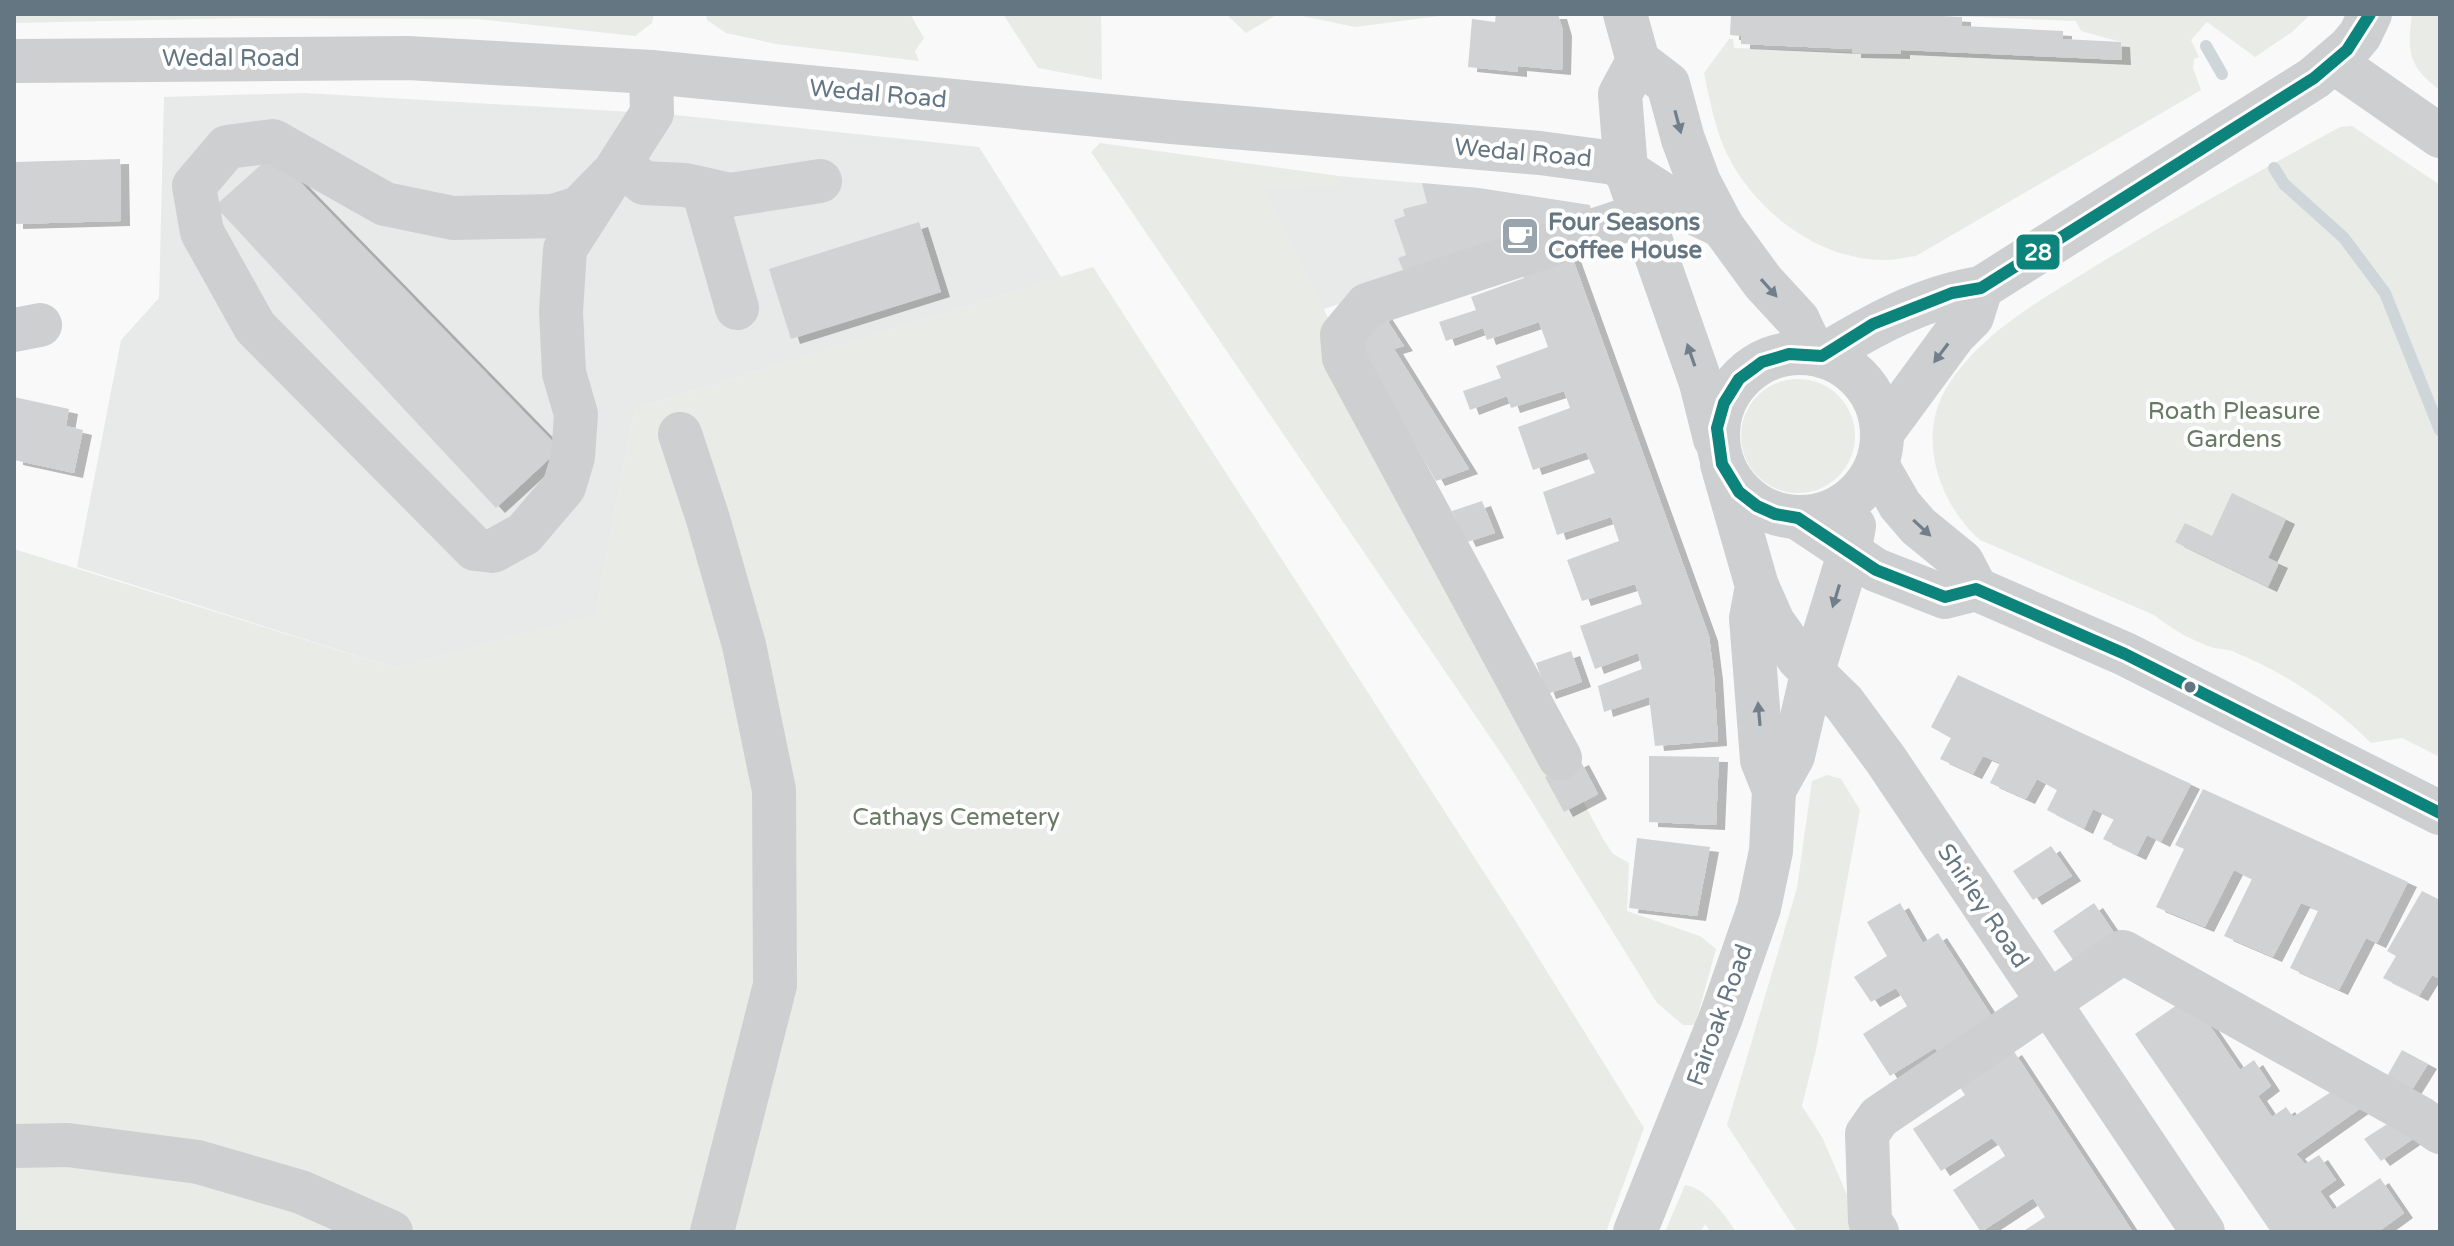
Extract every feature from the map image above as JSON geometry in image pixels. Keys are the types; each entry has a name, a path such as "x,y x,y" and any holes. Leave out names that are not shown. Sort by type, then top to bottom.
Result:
{"street":[{"path":"1625,14 1638,61 1668,84 1699,182 1722,226 1763,282 1798,320 1818,355"},
{"path":"1818,355 1873,324 1952,293 1981,288 2280,101 2335,63 2360,35 2370,14"},
{"name":"Wedal Road","path":"14,61 408,58 651,72 1172,122 1540,153 1604,160 1626,170 1684,208 1722,226"},
{"path":"1638,61 1620,94 1626,170 1701,383 1721,460 1739,492 1757,506 1775,514 1798,518 1826,514 1873,463 1879,410 1871,391 1840,363 1818,355 1789,354 1762,362 1739,379 1724,403 1717,428 1721,460"},
{"path":"2335,63 2440,136"},
{"path":"621,165 579,208 553,216 453,218 385,204 273,141 227,147 194,186 202,232 255,327 475,549 493,551 524,534 564,487 573,457 576,414 564,373 561,312 565,249 621,165 652,113 651,72"},
{"path":"621,165 644,183 730,195 820,181"},
{"path":"703,189 737,308"},
{"path":"1560,758 1344,358 1342,335 1367,305 1641,215"},
{"name":"Fairoak Road","path":"1774,790 1793,756 1812,674 1873,463 1954,335 1972,317 1981,288"},
{"path":"680,434 744,645 774,790 775,985 712,1232"},
{"name":"Fairoak Road","path":"1635,1232 1721,1017 1759,908 1771,851 1774,790 1762,760 1751,618 1757,586 1721,460"},
{"path":"1873,463 1900,505 1918,526 1962,562 1976,589"},
{"path":"1798,518 1876,570 1945,597 1976,589 2125,654 2440,813"},
{"name":"Shirley Road","path":"1757,586 1773,622 1812,674 1844,703 1864,729 2203,1232"},
{"path":"1877,1232 1870,1221 1867,1134 1879,1117 2123,952 2440,1132"},
{"path":"14,1146 68,1145 198,1162 301,1192 391,1232"}],"shaded area":[{"path":"304,93 666,114 979,147 1061,277 635,409 595,615 395,668 77,567 121,340 159,298 164,97"},
{"path":"1248,164 1338,176 1479,188 1500,253 1317,311"}],"green space":[{"path":"14,14 654,14 652,23 635,36 478,19 247,18 14,23"},
{"path":"706,14 910,14 924,38 915,51 919,61 776,44 726,33 707,20"},
{"path":"1003,14 1101,14 1102,80 1038,68"},
{"path":"1226,14 1278,14 1246,33"},
{"path":"1293,14 1454,14 1355,27"},
{"path":"1905,14 2311,14 2292,32 2255,57 2207,22 2191,40 2199,57 2194,59 2193,68 2201,90 1916,256 1890,260 1861,258 1837,252 1793,229 1773,214 1740,177 1720,136 1704,73 1729,39 1733,39 1734,48 1901,54 1901,50 2122,60 2121,42 2081,31 2076,21"},
{"path":"2412,14 2440,14 2440,90 2421,74 2412,57"},
{"name":"Roath Pleasure Gardens","path":"2352,126 2440,185 2440,757 2402,738 2371,743 2324,702 2270,669 2232,651 2198,642 2154,615 1980,540 1953,508 1943,489 1933,448 1933,427 1947,387 1978,349 2015,318 2187,212 2340,127"},
{"path":"1100,143 1338,176 1342,186 1264,188 1331,324 1603,839 1613,854 1629,863 1627,911 1700,936 1716,949 1695,1025 1683,1025 1657,1003 1509,765 1091,152"},
{"name":"Cathays Cemetery","path":"1093,267 1520,928 1644,1128 1606,1232 14,1232 14,549 395,668 595,614 635,409"},
{"path":"1798,379 1830,388 1846,404 1855,436 1846,468 1830,484 1798,493 1766,484 1750,468 1741,436 1750,404 1766,388"},
{"path":"1827,775 1841,779 1860,810 1816,1050 1802,1106 1822,1137 1863,1232 1797,1232 1727,1125 1797,888 1812,781"},
{"path":"1685,1185 1707,1197 1736,1232 1711,1232 1705,1224 1701,1232 1665,1232"}],"building":[{"path":"1496,14 1558,14 1563,31 1562,70 1518,66 1518,72 1468,67 1472,19 1495,22"},
{"path":"1731,14 1962,17 1962,26 2063,31 2063,39 2121,42 2122,60 1901,50 1901,54 1852,53 1852,49 1741,44 1741,36 1730,35"},
{"path":"273,154 560,449 496,508 215,206"},
{"path":"120,159 121,221 14,224 14,162"},
{"path":"1422,183 1479,188 1590,205 1593,219 1406,277 1398,258 1406,255 1394,220 1405,216 1403,209 1427,203"},
{"path":"919,222 941,292 791,339 769,269"},
{"path":"1569,248 1709,636 1718,741 1655,746 1649,697 1604,712 1598,686 1642,669 1638,653 1595,669 1580,626 1642,604 1635,584 1582,601 1567,560 1619,541 1611,517 1557,535 1543,492 1595,473 1586,452 1533,470 1518,427 1570,408 1564,391 1511,408 1507,396 1470,410 1463,391 1501,378 1496,366 1548,347 1539,322 1487,340 1483,328 1446,341 1439,322 1476,310 1471,297 1524,278 1519,266"},
{"path":"1383,314 1404,346 1394,349 1469,469 1436,481 1367,359 1355,334"},
{"path":"14,397 69,409 66,426 83,430 74,473 14,460"},
{"path":"2232,493 2286,519 2268,558 2279,563 2268,587 2175,542 2185,523 2212,536"},
{"path":"1482,501 1495,533 1467,542 1452,511"},
{"path":"1571,651 1582,682 1547,694 1536,663"},
{"path":"1958,675 2191,784 2161,842 2147,835 2137,855 2103,839 2114,819 2093,809 2084,829 2047,810 2057,790 2037,779 2026,799 1990,783 2000,763 1983,756 1973,774 1940,759 1951,738 1931,727"},
{"path":"1649,756 1719,757 1716,825 1649,822"},
{"path":"1580,760 1598,794 1564,812 1545,777"},
{"path":"2203,789 2408,882 2377,943 2366,938 2339,990 2290,968 2318,911 2309,906 2301,903 2273,957 2224,936 2252,879 2234,870 2205,927 2156,907 2184,849 2175,845"},
{"path":"1637,838 1710,847 1697,916 1629,908"},
{"path":"2051,846 2072,876 2033,900 2013,871"},
{"path":"2422,891 2440,900 2440,979 2432,975 2419,996 2383,978 2396,956 2387,951"},
{"path":"1900,903 1923,943 1938,933 1995,1021 1942,1057 1935,1048 1890,1076 1863,1034 1907,1006 1896,988 1871,1002 1854,977 1887,956 1867,922"},
{"path":"2094,903 2121,943 2080,970 2053,931"},
{"path":"2177,1005 2208,1023 2240,1070 2254,1060 2271,1086 2258,1096 2272,1117 2286,1107 2293,1117 2340,1086 2368,1103 2296,1154 2305,1164 2319,1155 2336,1180 2320,1191 2333,1210 2380,1178 2404,1213 2378,1232 2271,1232 2135,1034"},
{"path":"2013,1050 2133,1232 2022,1232 2045,1217 2033,1198 1981,1232 1953,1190 2005,1156 1999,1146 1992,1138 1941,1171 1913,1129 1965,1095 1959,1086"},
{"path":"2402,1050 2428,1064 2405,1101 2381,1087"},
{"path":"2395,1119 2420,1134 2381,1161 2364,1139"}],"waterway":[{"path":"2206,46 2222,74"},
{"path":"2274,168 2284,184 2344,238 2385,293 2440,430"}],"transit line":[{"name":"28","path":"2370,14 2347,50 2314,78 1981,288 1952,293 1873,324 1822,356 1789,354 1762,362 1739,379 1724,403 1717,428 1722,464 1739,492 1757,506 1775,514 1798,518 1876,570 1945,597 1976,589 2125,654 2440,813"}],"place":[{"name":"Four Seasons Coffee House","path":"1520,236"}]}
